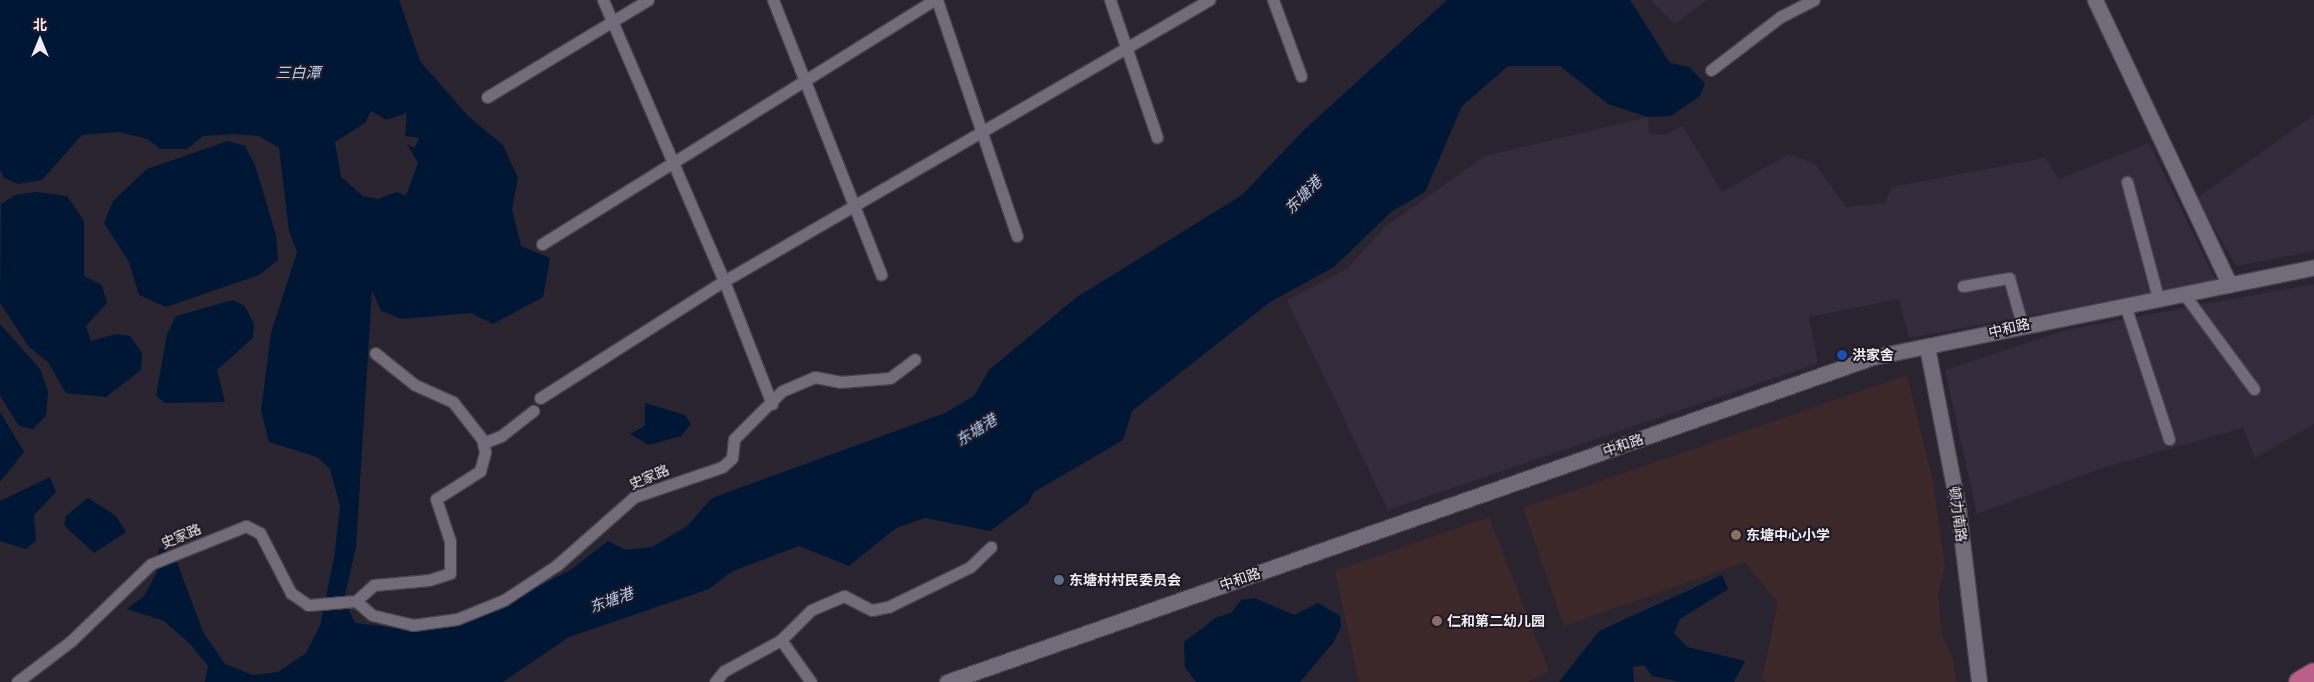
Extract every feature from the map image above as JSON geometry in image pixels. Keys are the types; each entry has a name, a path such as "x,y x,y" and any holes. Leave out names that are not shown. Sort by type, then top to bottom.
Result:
{"highway":[{"path":"2299,682 2314,673"}],"street":[{"path":"602,0 724,281 772,404"},
{"path":"487,97 648,0"},
{"path":"773,0 881,274"},
{"path":"542,244 935,0 984,131 1017,236"},
{"path":"1110,0 1157,137"},
{"path":"540,398 724,281 1209,0"},
{"path":"1273,0 1301,76"},
{"path":"1711,70 1780,17 1814,0"},
{"path":"2095,0 2230,285"},
{"path":"2127,182 2158,298"},
{"name":"中和路","path":"947,682 1873,357 1927,347 2022,324 2184,294 2314,267"},
{"path":"1963,286 2009,278 2022,324"},
{"path":"2184,294 2254,389"},
{"path":"2125,305 2168,439"},
{"name":"顿力南路","path":"1927,347 1958,508 1979,682"},
{"path":"356,601 374,586 429,580 450,573 450,541 436,499 480,471 483,443 453,402 415,385 376,354"},
{"name":"史家路","path":"17,682 71,641 151,564 246,526 260,533 291,593 308,605 356,601 372,614 414,624 457,619 504,600 600,531 634,497 722,468 732,458 734,439 772,404 782,391 815,377 840,382 890,378 915,359"},
{"path":"483,443 501,436 532,411"},
{"path":"715,682 724,671 781,640 811,610 844,596 872,610 888,607 970,567 991,546"},
{"path":"781,640 811,682"}],"shaded area":[{"path":"1651,0 1707,0 1675,24"},
{"path":"2314,115 2314,251 2236,266 2197,198"},
{"path":"1648,117 1649,134 1665,135 1683,126 1722,192 1789,154 1815,164 1846,207 1885,203 1892,187 2045,158 2059,179 2149,143 2216,281 1909,338 1899,299 1809,317 1818,363 1388,510 1287,300 1347,269 1385,227 1485,156"},
{"path":"2314,284 2314,424 2255,458 2243,428 2102,468 1977,514 1945,370 2066,330"},
{"name":"东塘中心小学","path":"1907,375 1933,482 1945,567 1938,593 1942,634 1953,659 1956,682 1766,682 1762,679 1778,603 1745,562 1564,626 1523,508"},
{"name":"仁和第二幼儿园","path":"1489,517 1549,671 1528,682 1359,682 1335,571"}],"water":[{"path":"0,0 399,0 420,61 469,117 503,145 518,178 512,209 521,246 550,258 543,297 493,324 471,313 402,319 381,311 372,290 356,547 344,599 355,623 421,631 471,622 572,569 608,541 626,550 652,547 687,526 712,498 945,413 974,396 989,370 1077,297 1242,195 1305,129 1447,0 1630,0 1670,63 1689,67 1705,83 1700,96 1671,116 1648,117 1608,104 1560,66 1508,66 1462,106 1425,192 1391,212 1334,267 1270,302 1132,411 1123,440 1034,492 1028,503 990,531 925,518 896,528 849,566 799,546 733,571 709,589 569,637 503,682 205,682 208,666 191,645 164,621 127,609 144,596 157,572 159,547 174,554 203,632 225,664 253,675 278,672 306,653 320,626 334,558 340,506 330,469 317,457 269,442 261,411 271,333 297,252 289,231 279,148 259,136 234,134 203,136 187,149 160,149 148,139 119,132 82,135 42,180 18,184 4,178 0,170","holes":["371,111 386,120 407,113 405,136 420,138 414,148 407,144 418,163 406,196 397,192 378,199 363,196 341,177 335,142 365,123"]},
{"path":"228,141 245,146 255,165 276,235 278,260 259,275 166,307 139,295 129,262 104,223 113,201 147,169"},
{"path":"36,192 67,196 84,221 84,276 102,285 107,303 86,326 91,341 116,334 130,336 142,353 141,370 106,397 66,393 48,362 29,347 0,303 1,204 15,195"},
{"path":"233,300 245,306 254,324 253,338 217,370 225,402 165,403 156,396 167,334 176,316"},
{"path":"0,324 40,369 48,391 46,416 33,429 19,426 0,396"},
{"path":"645,403 685,415 691,424 681,436 649,445 630,434 645,426"},
{"path":"0,412 24,452 0,482"},
{"path":"50,477 56,492 34,515 36,541 26,549 0,541 0,501"},
{"path":"88,498 116,516 126,532 94,553 64,525 66,516"},
{"path":"1722,575 1728,589 1680,619 1674,633 1687,647 1745,661 1734,682 1681,682 1652,676 1644,665 1633,667 1634,682 1559,682 1599,631"},
{"path":"1255,598 1294,615 1318,603 1340,616 1341,627 1333,643 1300,682 1196,682 1185,667 1184,642 1217,617 1231,613 1241,600"}],"place":[{"name":"洪家舍","path":"1842,355"},
{"name":"东塘中心小学","path":"1736,535"},
{"name":"东塘村村民委员会","path":"1059,580"},
{"name":"仁和第二幼儿园","path":"1437,621"}],"water label":[{"name":"三白潭","path":"298,73"},
{"name":"东塘港","path":"1303,195"},
{"name":"东塘港","path":"976,430"},
{"name":"东塘港","path":"611,600"}]}
